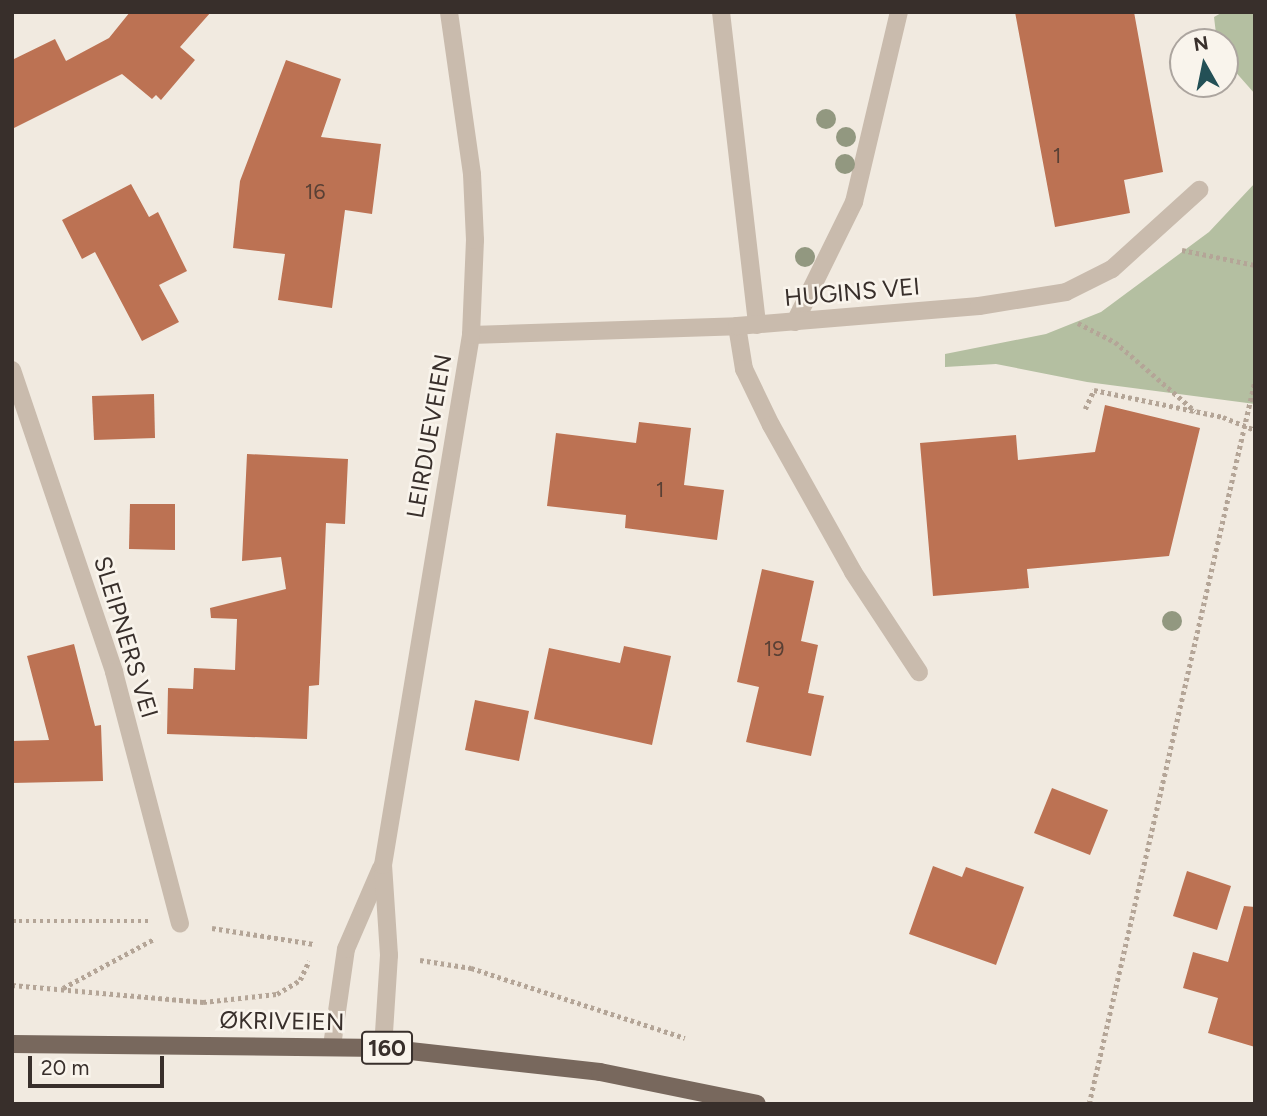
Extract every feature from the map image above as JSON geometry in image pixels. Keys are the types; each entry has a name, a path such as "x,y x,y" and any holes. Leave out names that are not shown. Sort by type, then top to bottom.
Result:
{"main road":[{"name":"ØKRIVEIEN","path":"12,1044 383,1048 600,1072 757,1104"}],"street":[{"name":"LEIRDUEVEIEN","path":"383,1048 389,955 383,865 471,335 475,240 472,174 449,12"},
{"path":"722,12 757,325"},
{"path":"795,321 854,202 899,12"},
{"name":"HUGINS VEI","path":"471,335 757,325 979,306 1066,292 1112,269 1199,190"},
{"path":"737,326 744,369 771,425 853,572 919,672"},
{"name":"SLEIPNERS VEI","path":"12,370 114,672 180,923"},
{"name":"LEIRDUEVEIEN","path":"332,1046 346,949 383,865"}],"path":[{"path":"1149,236 1194,254 1255,265"},
{"path":"1071,321 1115,342 1195,411"},
{"path":"1090,1104 1255,380"},
{"path":"1086,410 1094,390 1223,417 1255,430"},
{"path":"63,988 123,960 180,923"},
{"path":"12,985 203,1002 277,995 300,980 316,944"},
{"path":"389,955 471,968 685,1038"}],"green space":[{"path":"1223,12 1255,12 1255,94 1239,76 1239,28 1215,28 1214,17"},
{"path":"1255,183 1255,404 1087,382 996,364 945,367 945,354 1046,334 1101,312 1209,232"}],"building":[{"path":"130,12 211,12 180,47 195,60 161,100 156,95 152,99 122,74 12,129 12,60 55,39 66,61 109,38"},
{"path":"1015,12 1134,12 1163,172 1124,180 1130,213 1055,227"},
{"path":"286,60 341,79 321,137 381,144 372,214 345,210 332,308 278,300 285,254 233,248 240,181"},
{"path":"131,184 149,217 158,212 187,271 159,285 179,322 142,341 95,252 82,259 62,220"},
{"path":"154,394 155,438 94,440 92,396"},
{"path":"1105,405 1200,428 1169,556 1027,569 1029,588 933,596 920,443 1016,435 1018,460 1095,452"},
{"path":"639,422 691,428 684,485 724,490 717,540 625,528 626,515 547,506 556,433 636,443"},
{"path":"247,454 348,459 345,524 326,523 319,685 309,686 307,739 167,734 168,688 193,689 194,668 235,670 237,619 211,618 210,608 286,589 281,557 242,561"},
{"path":"130,504 175,504 175,550 129,549"},
{"path":"762,569 814,581 801,641 818,645 808,693 824,696 811,756 746,742 759,687 737,682"},
{"path":"74,644 95,726 101,725 103,781 12,783 12,741 49,740 27,656"},
{"path":"624,646 671,656 652,745 534,719 549,648 620,663"},
{"path":"475,700 529,711 519,761 465,750"},
{"path":"1052,788 1108,810 1090,855 1034,833"},
{"path":"933,866 962,877 966,867 1024,887 996,965 909,934"},
{"path":"1187,871 1231,886 1217,930 1173,916"},
{"path":"1244,906 1255,907 1255,1047 1208,1033 1218,998 1183,988 1193,952 1228,962"}]}
